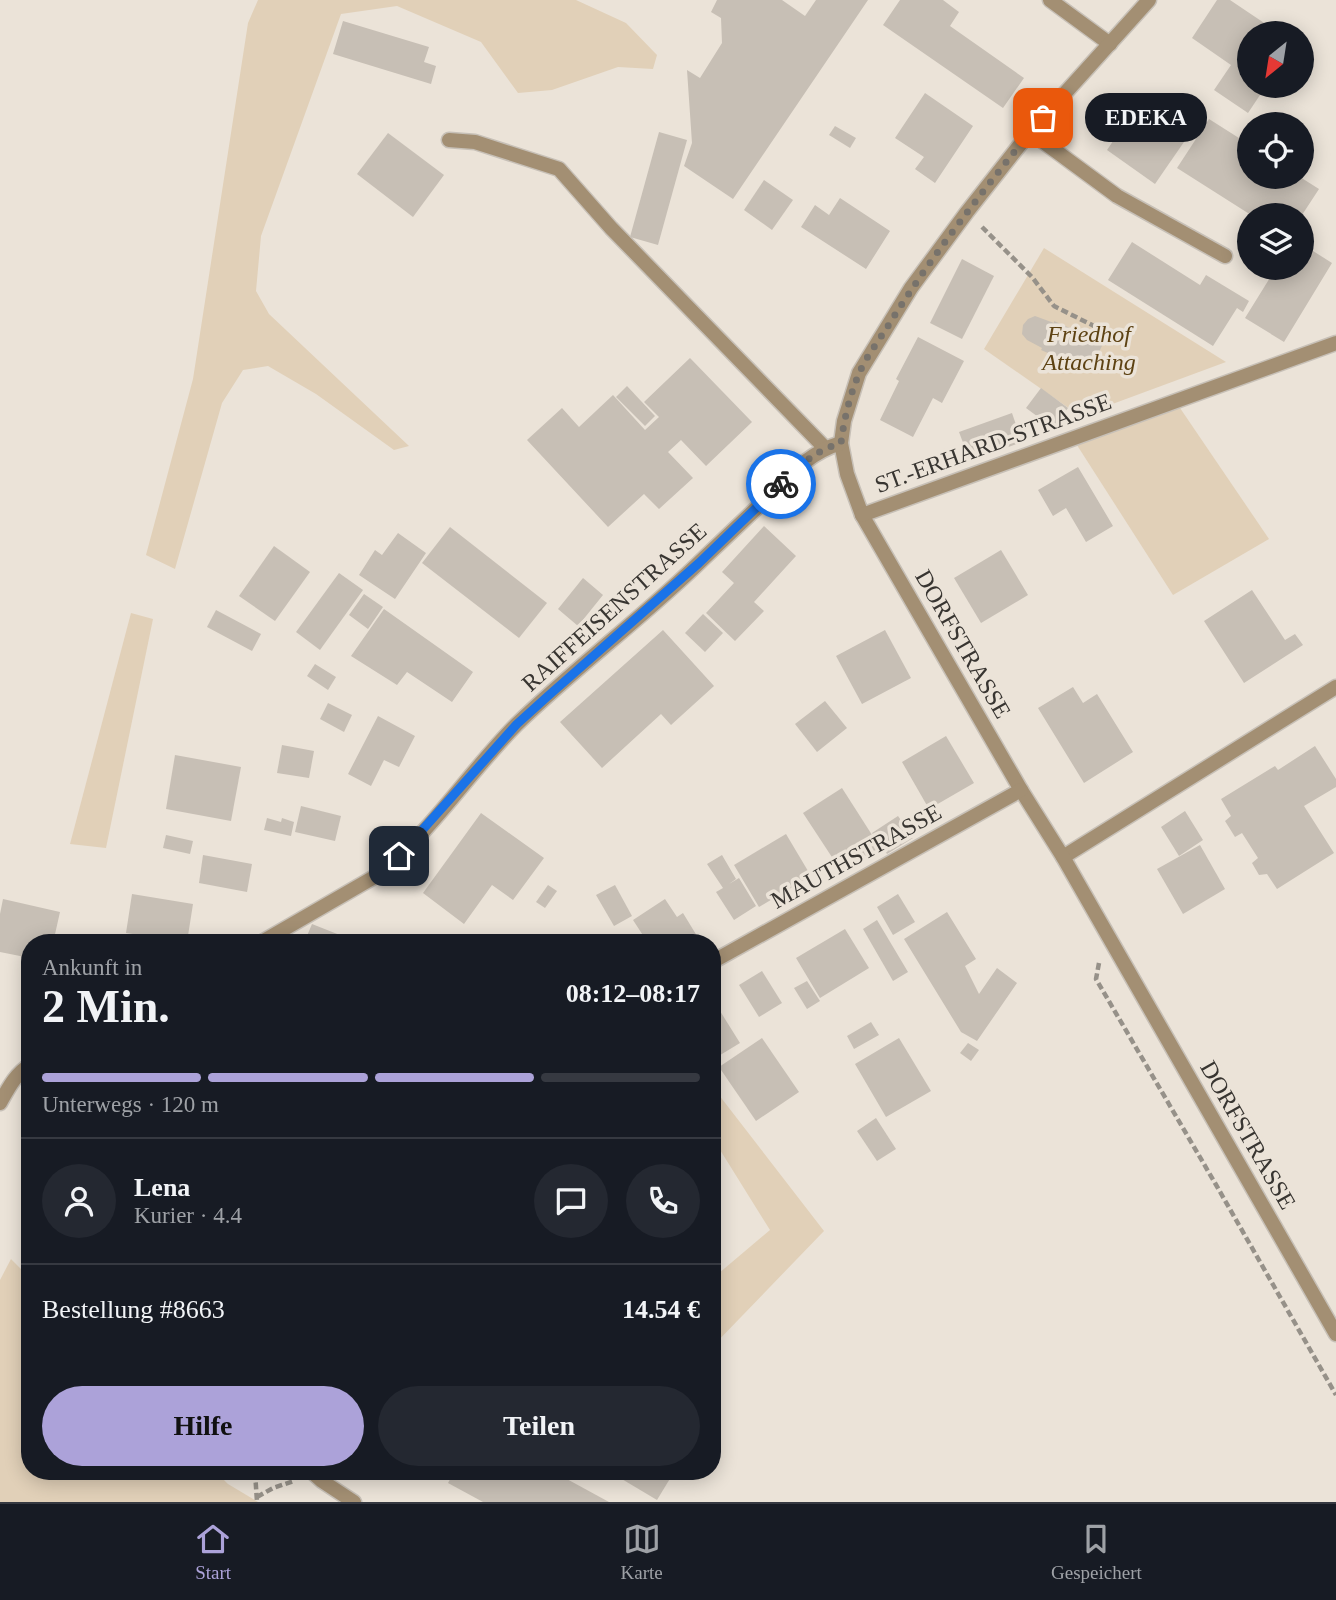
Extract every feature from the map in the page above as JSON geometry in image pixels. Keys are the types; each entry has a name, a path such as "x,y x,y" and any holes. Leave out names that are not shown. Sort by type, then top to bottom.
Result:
{"street":[{"path":"1050,0 1110,44"},
{"name":"DORFSTRASSE","path":"1149,0 1030,132 911,288 859,373 844,421 841,443 847,474 862,515 1021,790 1063,857 1336,1334"},
{"path":"1030,132 1117,196 1225,256"},
{"path":"449,140 475,142 559,169 611,228 825,448"},
{"name":"ST.-ERHARD-STRASSE","path":"862,515 1336,343"},
{"name":"RAIFFEISENSTRASSE","path":"276,934 376,876 388,866 432,821 517,724 699,563 803,463 825,448 841,443"},
{"path":"1063,857 1336,687"},
{"name":"MAUTHSTRASSE","path":"721,957 1021,790"},
{"path":"0,1103 11,1083 21,1072"},
{"path":"323,1480 354,1502"}],"path":[{"path":"967,212 1032,277 1054,306 1114,336"},
{"path":"1105,931 1096,979 1336,1395"},
{"path":"256,1480 257,1499 294,1480"}],"green space":[{"path":"258,0 576,0 626,23 657,55 653,69 618,67 552,90 518,93 481,42 397,6 341,14 261,236 256,291 269,314 409,446 394,450 316,394 268,366 243,370 222,403 175,569 146,555 193,379 248,23"},
{"name":"Friedhof Attaching","path":"1044,248 1226,362 1080,416 984,349"},
{"name":"Friedhof Attaching","path":"1180,408 1269,539 1173,595 1075,442"},
{"path":"131,613 153,619 106,848 70,844"},
{"path":"721,1098 824,1231 721,1338 721,1271 770,1230 721,1151"},
{"path":"11,1259 21,1269 21,1480 224,1480 258,1502 0,1502 0,1280"}],"building":[{"path":"717,0 782,0 805,16 816,0 868,0 733,199 684,166 692,143 687,70 700,78 722,43 721,18 711,12"},
{"path":"900,0 943,0 959,12 950,26 1024,78 1003,108 883,25"},
{"path":"1217,0 1230,0 1261,21 1237,21 1237,98 1258,98 1249,112 1214,90 1231,65 1192,38"},
{"path":"343,21 429,47 424,62 436,66 431,84 333,54"},
{"path":"925,93 973,126 935,183 915,169 924,157 895,138"},
{"path":"1137,106 1186,139 1155,184 1107,150"},
{"path":"1209,119 1237,137 1237,189 1314,189 1314,186 1319,189 1310,203 1237,203 1237,206 1177,168"},
{"path":"835,126 856,138 850,148 829,135"},
{"path":"659,132 687,140 658,245 630,237"},
{"path":"388,133 444,175 413,217 357,174"},
{"path":"764,180 793,200 772,230 744,210"},
{"path":"840,198 890,231 866,269 801,227 815,205 829,215"},
{"path":"1132,242 1200,285 1206,275 1249,301 1243,312 1237,308 1213,346 1108,280"},
{"path":"1314,252 1332,263 1284,342 1245,318 1269,280 1314,280"},
{"path":"962,259 994,276 962,339 930,323"},
{"path":"1035,316 1054,321 1090,337 1094,329 1107,335 1093,365 1083,360 1080,367 1041,350 1042,348 1027,340 1022,334 1023,325"},
{"path":"918,337 964,361 942,403 933,398 913,437 880,420 899,381 896,379"},
{"path":"690,358 752,422 706,466 681,440 668,452 693,478 659,509 644,494 608,527 527,440 562,408 579,427 613,395 645,430 659,417 644,402"},
{"path":"627,386 655,416 645,426 616,397"},
{"path":"1041,388 1068,408 1053,428 1026,408"},
{"path":"1012,413 1022,442 970,461 959,432"},
{"path":"1078,467 1113,526 1086,542 1066,508 1053,516 1038,490"},
{"path":"764,526 796,556 754,602 764,611 735,641 706,613 734,583 722,572"},
{"path":"450,527 547,603 519,638 422,563"},
{"path":"398,533 426,553 395,599 359,575 375,550 382,555"},
{"path":"274,546 310,572 275,621 239,596"},
{"path":"1001,550 1028,595 981,623 954,578"},
{"path":"339,573 363,590 320,650 296,632"},
{"path":"583,578 603,595 578,626 558,609"},
{"path":"1252,590 1285,640 1295,634 1303,645 1244,683 1204,621"},
{"path":"364,594 383,607 368,629 349,615"},
{"path":"384,609 473,672 452,702 407,672 397,685 351,656"},
{"path":"216,610 261,634 252,651 207,627"},
{"path":"703,614 723,633 705,652 685,633"},
{"path":"663,630 714,686 671,725 661,714 602,768 560,722"},
{"path":"885,630 911,678 862,704 836,656"},
{"path":"315,664 336,677 328,690 307,676"},
{"path":"1073,687 1083,703 1097,694 1133,752 1084,783 1038,708"},
{"path":"825,701 847,728 817,752 795,724"},
{"path":"328,703 352,715 344,732 320,719"},
{"path":"378,716 415,736 399,767 384,760 371,786 348,774"},
{"path":"946,736 974,783 929,809 902,762"},
{"path":"282,745 314,751 309,778 277,773"},
{"path":"1315,746 1336,779 1336,787 1304,806 1334,853 1277,889 1267,874 1259,875 1252,863 1258,858 1242,833 1235,837 1225,821 1231,816 1221,799 1275,766 1278,770"},
{"path":"175,755 241,767 231,821 166,809"},
{"path":"842,788 881,849 843,874 803,813"},
{"path":"301,806 341,816 335,841 295,832"},
{"path":"1185,811 1203,840 1179,856 1161,827"},
{"path":"481,813 544,858 513,900 492,885 464,924 423,893"},
{"path":"898,816 913,838 887,854 872,833"},
{"path":"267,818 281,822 282,818 294,822 291,836 264,830"},
{"path":"786,834 811,876 759,907 734,865"},
{"path":"166,835 193,841 190,854 163,848"},
{"path":"1200,845 1225,889 1183,914 1157,869"},
{"path":"203,855 252,864 247,892 199,883"},
{"path":"722,855 736,879 729,884 739,878 756,906 734,920 716,892 723,888 707,864"},
{"path":"548,885 557,891 545,908 536,902"},
{"path":"615,885 632,916 614,926 596,895"},
{"path":"132,894 193,904 188,934 126,933"},
{"path":"898,894 915,922 893,935 877,907"},
{"path":"3,899 60,912 55,934 21,934 21,956 0,952 0,914"},
{"path":"665,899 677,917 683,913 696,934 642,934 633,920"},
{"path":"947,912 976,959 965,966 979,994 997,968 1017,983 977,1041 961,1032 904,939"},
{"path":"877,920 908,972 893,981 863,929"},
{"path":"312,924 337,934 308,934"},
{"path":"845,929 869,968 820,998 796,958"},
{"path":"762,971 782,1003 759,1017 739,985"},
{"path":"807,981 820,1001 807,1009 794,988"},
{"path":"721,1013 740,1043 721,1055"},
{"path":"871,1022 879,1035 854,1049 847,1036"},
{"path":"762,1038 799,1092 756,1121 721,1070 721,1066"},
{"path":"899,1038 931,1091 886,1117 855,1064"},
{"path":"968,1043 979,1050 971,1061 960,1053"},
{"path":"876,1118 896,1149 877,1161 857,1131"},
{"path":"450,1480 569,1480 609,1502 483,1502 448,1483"},
{"path":"623,1480 669,1480 657,1500"}],"way so far":[{"path":"781,484 815,454 841,443 849,401 859,373 876,344 911,288 953,231 1043,118"}],"place":[{"name":"EDEKA","path":"1043,118"}],"route":[{"path":"399,856 517,724 699,563 781,484"}]}
